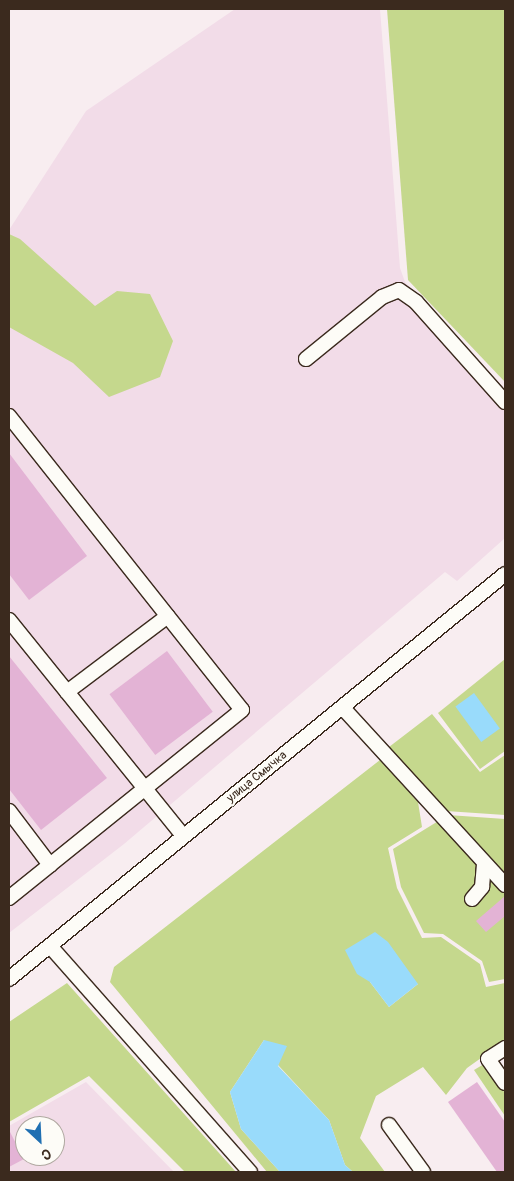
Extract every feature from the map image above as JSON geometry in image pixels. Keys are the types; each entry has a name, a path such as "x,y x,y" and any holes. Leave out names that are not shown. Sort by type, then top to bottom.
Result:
{"street":[{"path":"306,359 382,297 400,290 416,302 505,402"},
{"path":"9,416 242,710 144,787 9,898"},
{"name":"улица Смычка","path":"9,979 505,574"},
{"path":"67,692 168,616"},
{"path":"9,620 183,836"},
{"path":"343,708 505,886"},
{"path":"9,812 50,865"},
{"path":"472,899 482,887 484,863"},
{"path":"50,946 250,1172"},
{"path":"505,1048 488,1059 505,1083"},
{"path":"389,1125 423,1172"}],"shaded area":[{"path":"235,9 380,9 400,268 405,282 505,390 505,538 457,581 445,572 124,844 9,933 9,230 86,111"},
{"path":"86,1082 174,1172 9,1172 9,1126 15,1123 15,1166 65,1166 65,1116 26,1116"}],"green space":[{"path":"387,9 505,9 505,382 408,280"},
{"path":"9,234 20,239 95,306 117,291 150,294 173,341 160,377 109,397 73,363 9,327"},
{"path":"505,659 505,751 480,769 438,713"},
{"path":"432,714 480,772 505,755 505,815 446,811 389,747"},
{"path":"380,760 418,802 422,827 388,848 397,888 422,938 441,937 480,964 486,987 505,983 505,1041 467,1068 446,1095 423,1067 376,1096 360,1138 385,1172 353,1172 345,1165 329,1120 278,1065 264,1040 230,1092 241,1129 280,1172 267,1172 110,982 114,967","holes":["370,982 418,984 389,1007"]},
{"path":"448,815 505,819 505,979 489,982 482,961 443,934 424,933 401,887 393,849"},
{"path":"67,983 236,1172 185,1172 89,1076 19,1116 15,1116 15,1119 9,1122 9,1022"},
{"path":"484,1064 505,1093 505,1116 474,1070"}],"water":[{"path":"474,693 500,729 481,742 455,707"},
{"path":"375,932 388,942 418,984 389,1007 370,982 357,974 345,950"},
{"path":"264,1040 287,1046 278,1066 329,1120 345,1165 353,1172 280,1172 241,1129 230,1092"}],"building":[{"path":"9,453 87,556 29,600 9,574"},
{"path":"167,651 213,712 155,755 109,694"},
{"path":"9,656 107,778 41,830 9,789"},
{"path":"505,896 505,916 486,932 476,921"},
{"path":"477,1082 505,1122 505,1172 497,1172 448,1102"},
{"path":"9,1130 15,1142 15,1164 9,1167"}]}
